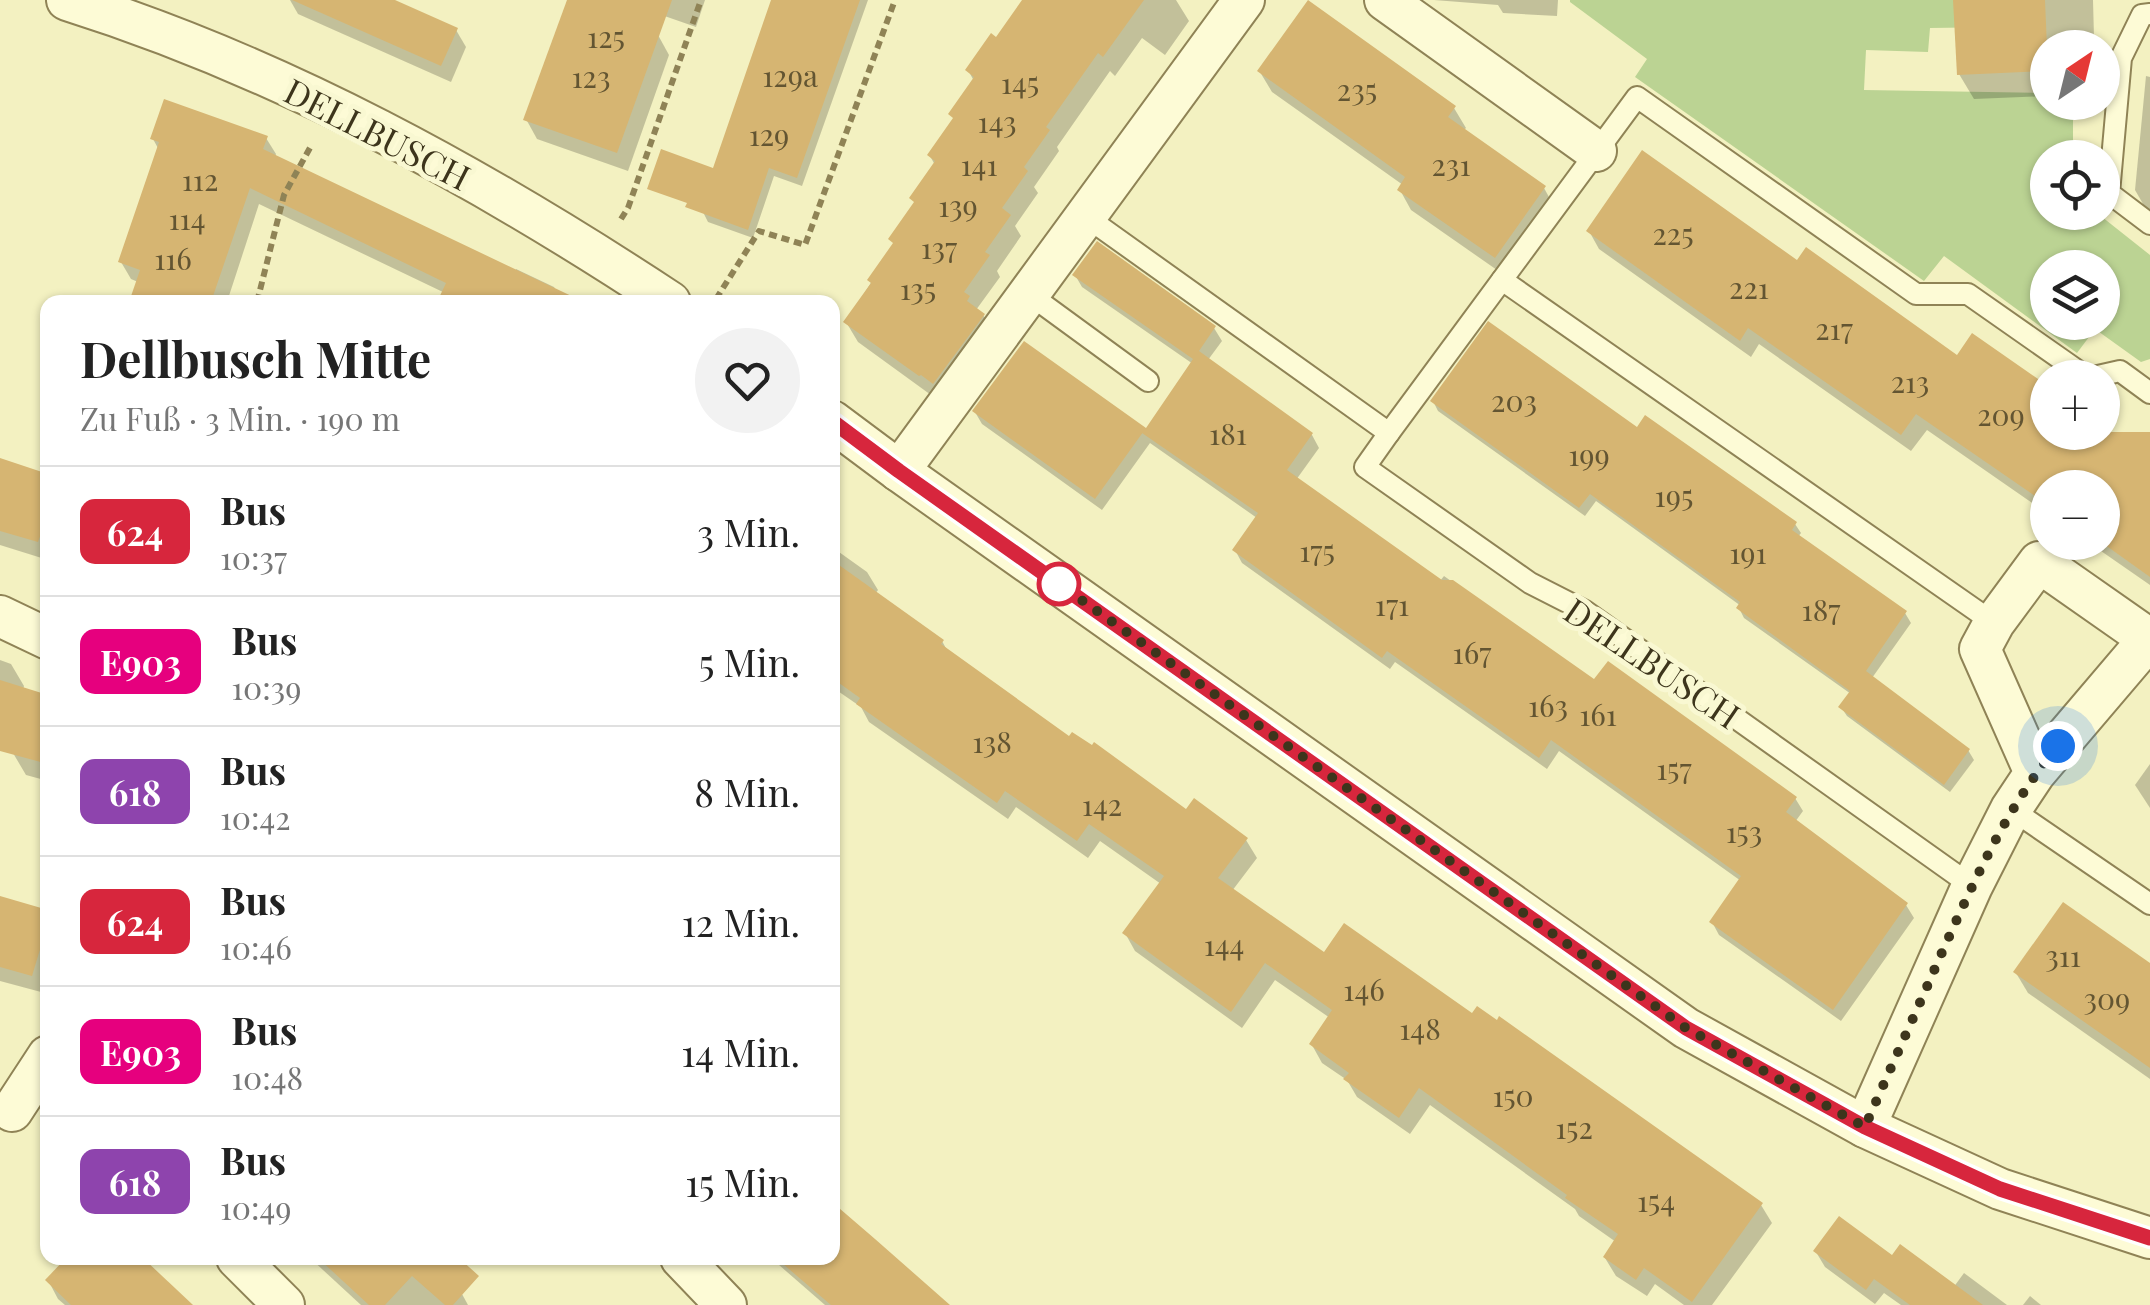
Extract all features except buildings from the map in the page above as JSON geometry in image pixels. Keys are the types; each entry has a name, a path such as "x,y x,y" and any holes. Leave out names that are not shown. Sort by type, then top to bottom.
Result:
{"street":[{"name":"DELLBUSCH","path":"68,0 231,60 333,105 459,173 659,295"},
{"path":"899,471 1244,0"},
{"path":"1385,0 1596,151"},
{"path":"840,427 1686,1028 1865,1127 2000,1189 2150,1238"},
{"path":"1865,1127 1972,886 2011,809 2036,773 2150,639 2039,562 1994,623 1980,649 2036,773"},
{"path":"0,616 40,635"},
{"path":"20,1113 40,1072"},
{"path":"245,1265 284,1305"},
{"path":"688,1265 726,1305"}],"lane":[{"path":"2150,14 2142,15 2121,58 2109,193 2150,224"},
{"name":"DELLBUSCH","path":"1972,886 1586,612 1530,583 1365,467 1637,96 1916,294 1968,294 2062,360"},
{"path":"1085,216 1389,433"},
{"path":"1502,280 1994,623"},
{"path":"1029,294 1148,381"},
{"name":"DELLBUSCH","path":"2120,372 2150,393"},
{"path":"2011,809 2150,904"}],"path":[{"path":"600,256 628,208 701,0"},
{"path":"718,295 759,231 804,245 895,0"},
{"path":"259,295 284,195 333,105"}],"green space":[{"path":"1570,0 2003,0 2003,27 1930,28 1928,52 1866,50 1864,90 2030,93 2030,120 2073,120 2073,140 2030,140 2030,230 2118,230 2150,255 2150,359 2141,362 2110,340 2120,340 2120,250 2030,250 2030,319 1944,256 1924,281 1635,77 1647,59"},
{"path":"2059,340 2087,340 2077,353"}],"bus line":[{"name":"624","path":"840,427 1686,1028 1865,1127 2000,1189 2150,1238"}],"route":[{"path":"1059,584 1056,582 1686,1028 1865,1127 1972,886 2011,809 2058,746"}]}
